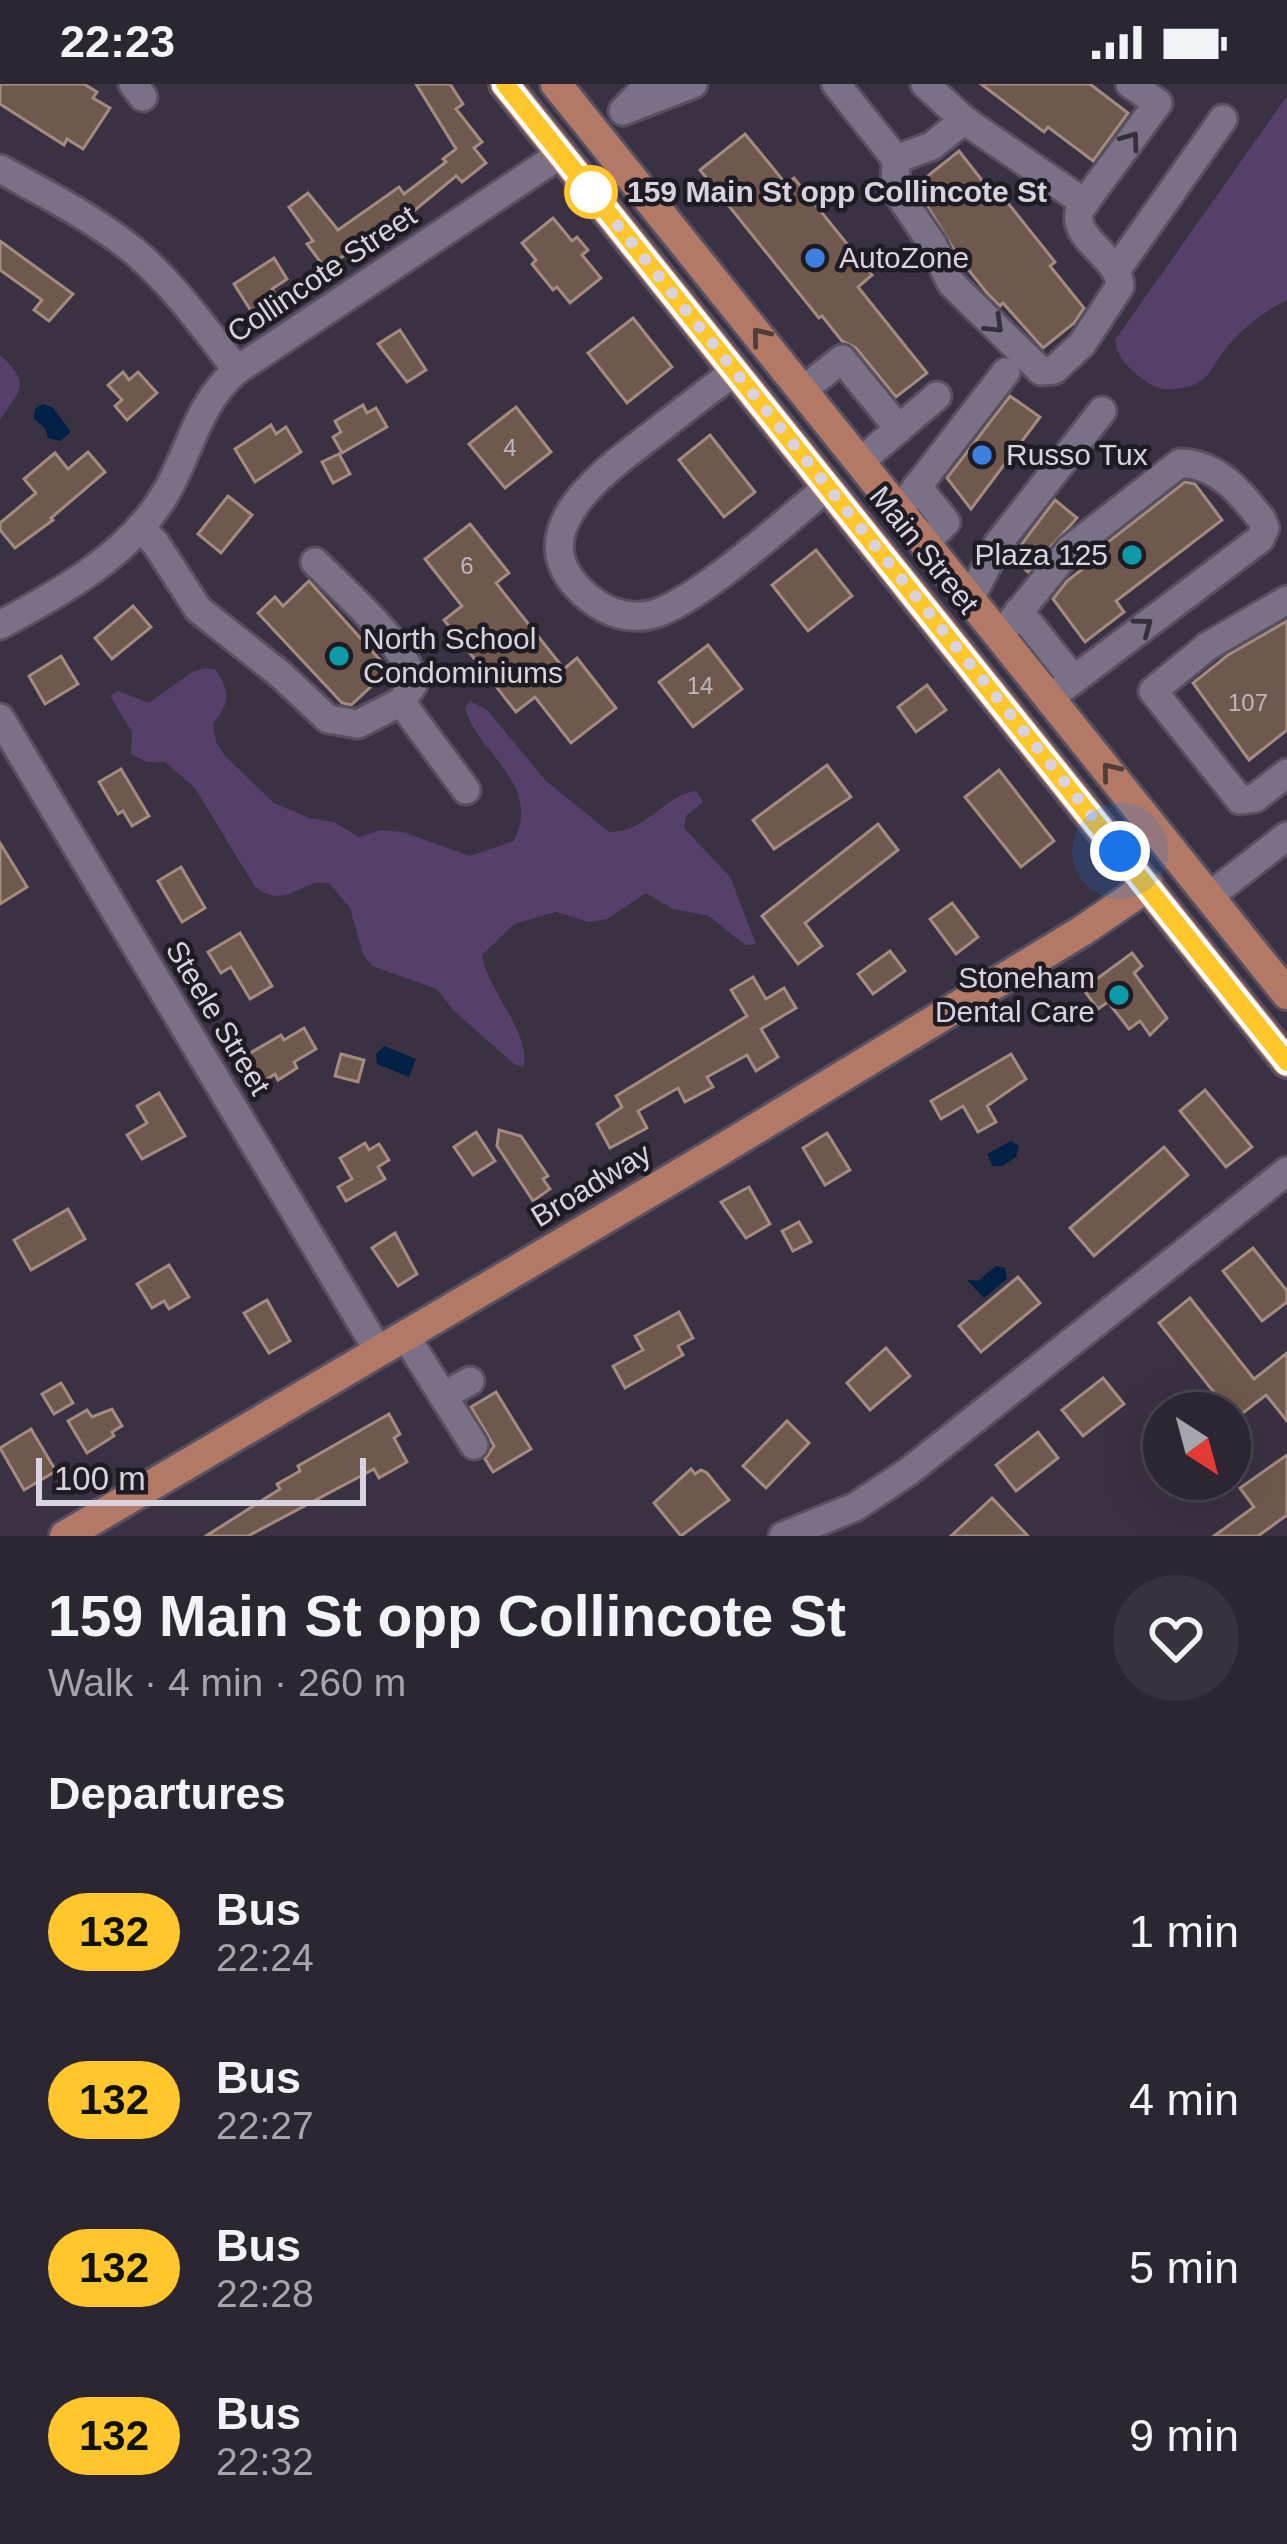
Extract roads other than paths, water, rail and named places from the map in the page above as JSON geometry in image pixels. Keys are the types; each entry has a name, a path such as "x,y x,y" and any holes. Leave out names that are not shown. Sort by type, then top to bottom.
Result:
{"main road":[{"name":"Main Street","path":"505,84 1287,1062"},
{"name":"Main Street","path":"556,84 861,460 908,497 943,533 971,597 1010,622 1287,994"},
{"path":"620,229 632,239 646,240 671,224"},
{"name":"Broadway","path":"65,1536 1082,931 1148,886"}],"street":[{"path":"597,133 649,84"},
{"path":"623,111 693,84"},
{"path":"836,84 896,160 895,188 931,242 951,284 1041,371 1054,370 1082,344 1118,292 1117,269 1079,227 1077,216 1158,104 1130,84"},
{"path":"925,84 964,120 1084,203"},
{"path":"1117,269 1223,119"},
{"path":"896,160 932,146 964,120"},
{"name":"Collincote Street","path":"0,625 79,579 140,526 170,486 212,396 237,370 561,154"},
{"path":"0,169 79,212 133,251 166,283 237,370"},
{"path":"803,390 842,359 898,429"},
{"path":"734,371 590,483 571,508 561,544 567,571 580,590 616,614 632,617 659,612 713,578 828,488"},
{"path":"908,497 1006,372"},
{"path":"861,460 937,396"},
{"path":"971,597 998,544 1102,411"},
{"path":"1010,622 1076,544 1180,463 1227,479 1262,520 1265,528 1260,539 1062,688"},
{"path":"140,526 198,609 328,719 358,724 401,701 413,685 411,670 395,646 315,562"},
{"path":"1287,600 1208,646 1153,691 1240,800 1255,799 1287,773"},
{"path":"401,701 466,790"},
{"name":"Steele Street","path":"0,718 393,1344 443,1396 473,1445"},
{"path":"1210,896 1287,836"},
{"path":"784,1536 855,1507 908,1472 1278,1178 1287,1209"},
{"path":"443,1396 470,1381"}],"water":[{"path":"43,404 53,408 71,432 60,441 48,438 34,419 35,409"},
{"path":"384,1046 416,1059 409,1077 377,1064 376,1054"},
{"path":"1011,1141 1019,1146 1016,1157 993,1166 987,1154"},
{"path":"996,1266 1005,1268 1007,1279 984,1298 967,1280 978,1281"}],"place":[{"name":"159 Main St opp Collincote St","path":"591,192"},
{"name":"AutoZone","path":"815,258"},
{"name":"Russo Tux","path":"982,455"},
{"name":"Plaza 125","path":"1132,555"},
{"name":"North School Condominiums","path":"339,656"},
{"name":"Stoneham Dental Care","path":"1119,995"}]}
